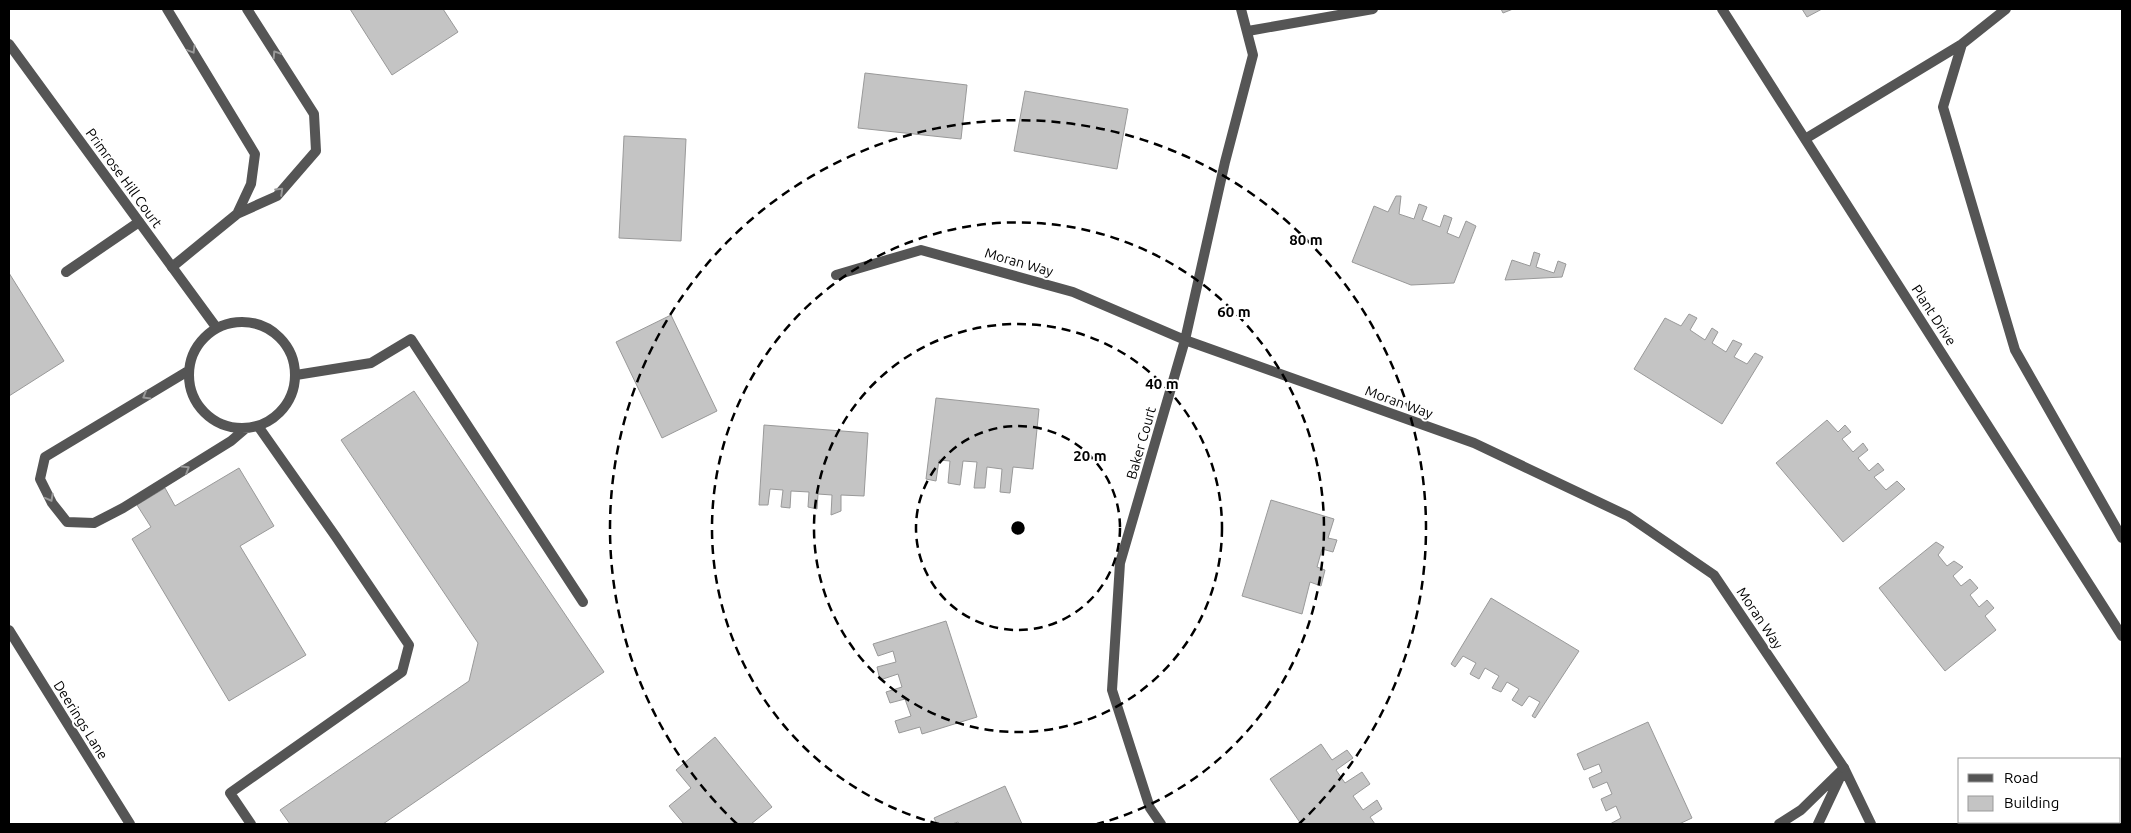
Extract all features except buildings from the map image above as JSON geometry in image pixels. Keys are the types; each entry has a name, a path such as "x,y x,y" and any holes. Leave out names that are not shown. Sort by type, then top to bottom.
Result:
{"street":[{"path":"167,9 255,154 251,184 237,214"},
{"path":"172,266 237,214 277,196 316,151 314,114 246,9"},
{"name":"Baker Court","path":"1161,824 1150,808 1112,690 1120,563 1185,340 1225,162 1253,56 1241,9"},
{"path":"1248,31 1374,9"},
{"name":"Plant Drive","path":"1722,9 2122,636"},
{"path":"1805,139 1962,44 2006,9"},
{"name":"Primrose Hill Court","path":"9,44 216,328"},
{"path":"1962,44 1944,107 2015,350 2122,538"},
{"path":"66,272 139,222"},
{"name":"Moran Way","path":"836,275 921,250 1073,292 1185,340 1474,443 1628,516 1714,575 1844,768 1871,824"},
{"path":"234,321 252,322 270,329 284,341 293,357 296,375 293,392 285,408 273,419 258,426 245,429 227,427 210,419 198,406 190,389 188,371 193,353 202,338 216,328 234,321"},
{"path":"296,375 371,363 412,338 583,602"},
{"path":"188,371 45,457 40,479 52,503 67,522 94,523 123,508 231,441 245,429"},
{"path":"251,824 230,794 402,672 409,645 258,426"},
{"name":"Deerings Lane","path":"9,630 130,824"},
{"path":"1779,824 1801,810 1844,768"},
{"path":"1818,824 1844,768"}]}
